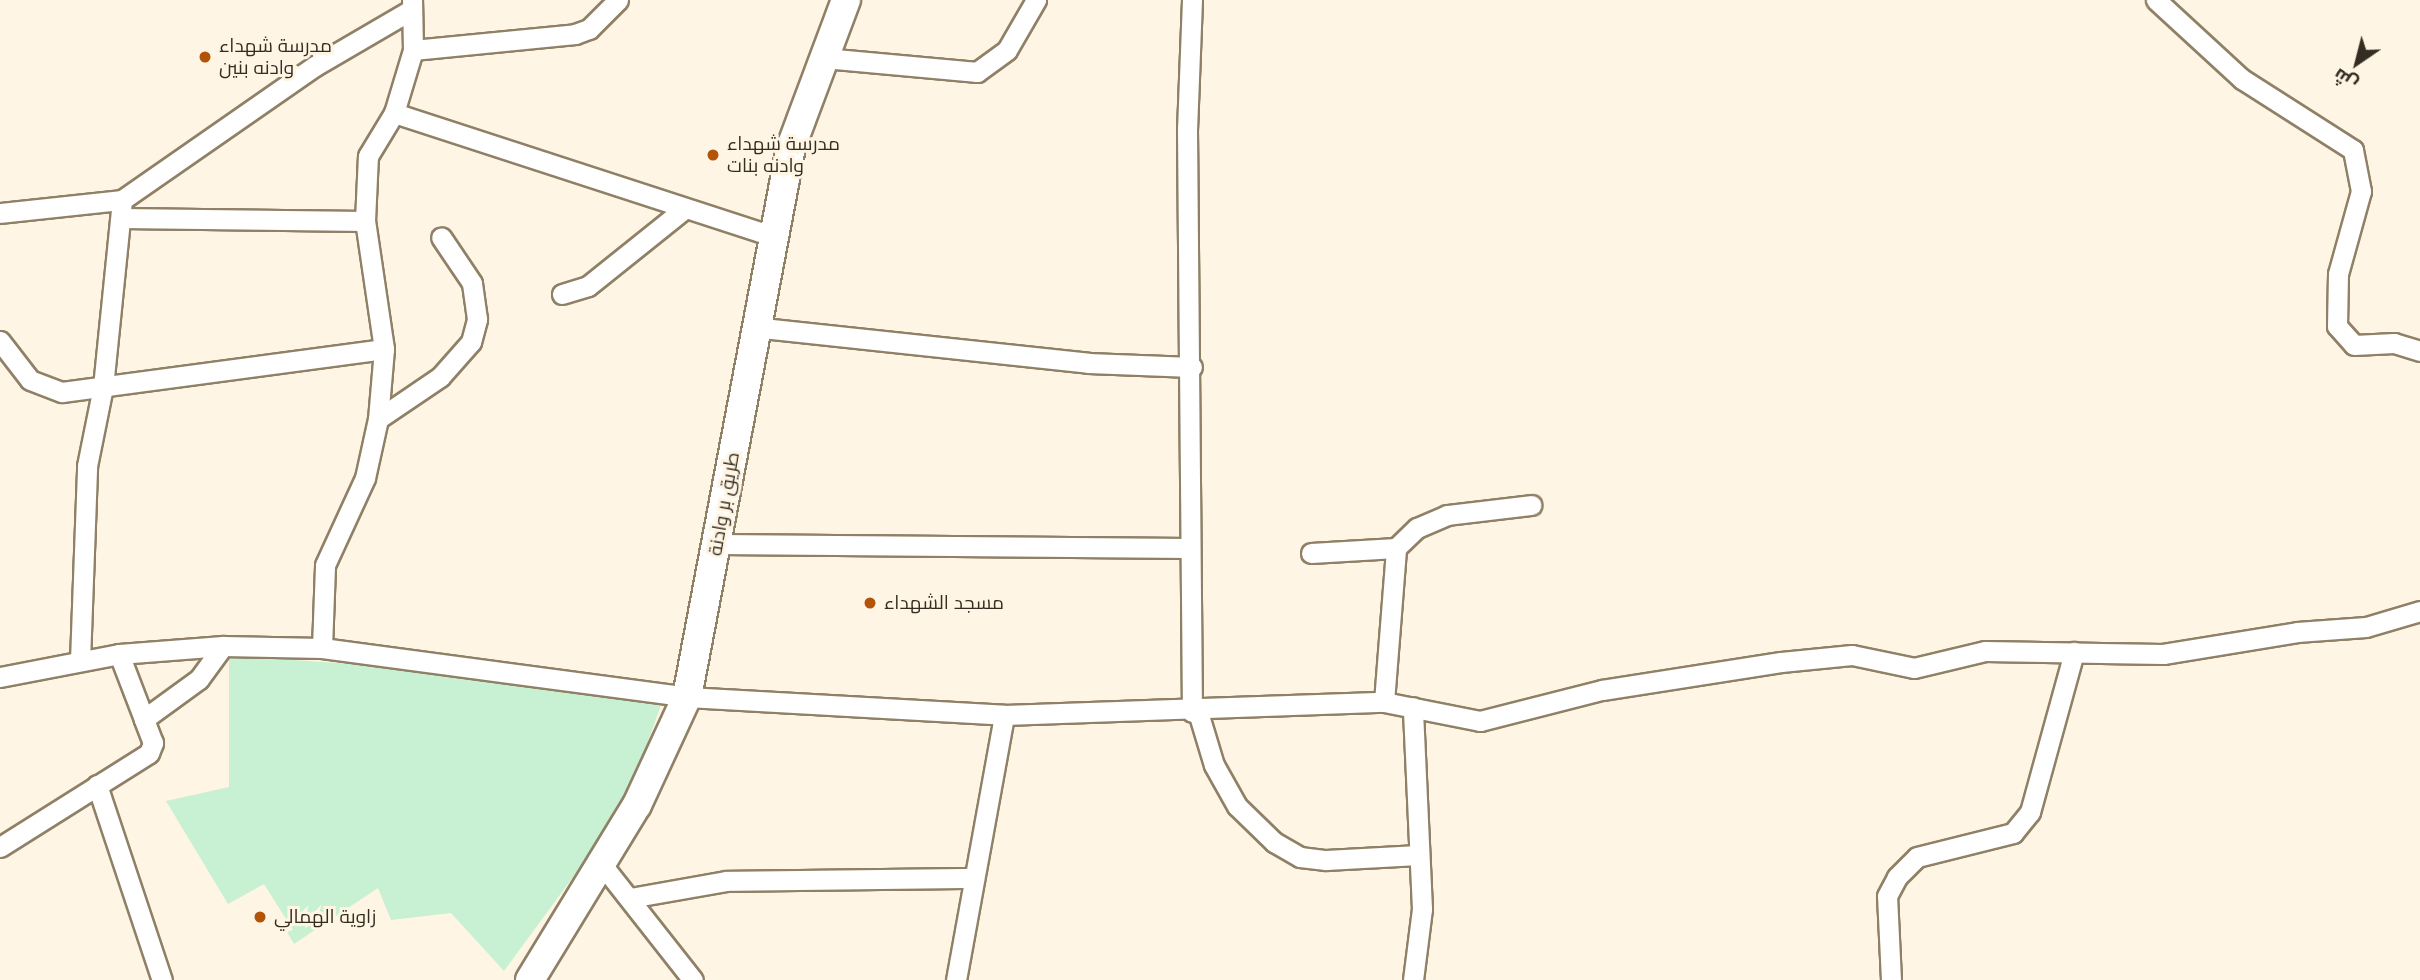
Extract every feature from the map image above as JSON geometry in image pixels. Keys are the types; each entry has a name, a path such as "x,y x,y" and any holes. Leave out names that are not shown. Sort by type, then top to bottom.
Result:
{"street":[{"path":"413,50 575,34 589,29 618,0"},
{"name":"طريق بر وادنة","path":"530,980 662,760 687,696 718,544 753,327 791,147 846,0"},
{"path":"824,58 977,72 1007,50 1037,0"},
{"path":"1192,0 1187,129 1192,367 1189,548 1195,712 1214,765 1237,806 1280,847 1326,860 1418,855"},
{"path":"2156,0 2242,79 2353,150 2361,191 2338,274 2337,326 2354,345 2393,343 2420,351"},
{"path":"80,661 88,466 103,387 121,209 315,66 411,6 413,50 394,113 368,156 365,221 384,349 378,419 365,478 325,565 322,648"},
{"path":"394,113 683,210 772,236"},
{"path":"0,213 121,209 365,221"},
{"path":"562,294 588,286 683,210"},
{"path":"378,419 440,377 471,342 478,319 472,283 441,237"},
{"path":"753,327 1088,363 1192,367"},
{"path":"0,341 43,388 103,387 384,349"},
{"path":"1311,553 1396,548 1417,528 1447,515 1531,505"},
{"path":"718,544 1189,548"},
{"path":"1384,702 1396,548"},
{"path":"0,677 119,654 223,646 322,648 687,696 1004,715 1195,712 1384,702 1480,721 1602,690 1781,662 1852,655 1914,668 1985,651 2164,654 2297,632 2366,628 2420,611"},
{"path":"144,719 199,679 223,646"},
{"path":"1891,980 1887,896 1897,877 1917,857 2013,833 2030,812 2074,652"},
{"path":"0,847 152,749 144,719 119,654"},
{"path":"1413,707 1422,909 1413,980"},
{"path":"956,980 1004,715"},
{"path":"97,785 162,980"},
{"path":"600,862 693,980"},
{"path":"630,898 726,881 974,878"}],"green space":[{"path":"229,656 400,667 662,702 626,805 504,971 451,913 391,920 378,888 294,944 287,932 293,930 264,884 228,904 166,801 229,787"}],"place":[{"name":"مدرسة شهداء وادنه بنين","path":"205,57"},
{"name":"مدرسة شهداء وادنه بنات","path":"713,155"},
{"name":"مسجد الشهداء","path":"870,603"},
{"name":"زاوية الهمالي","path":"260,917"}]}
